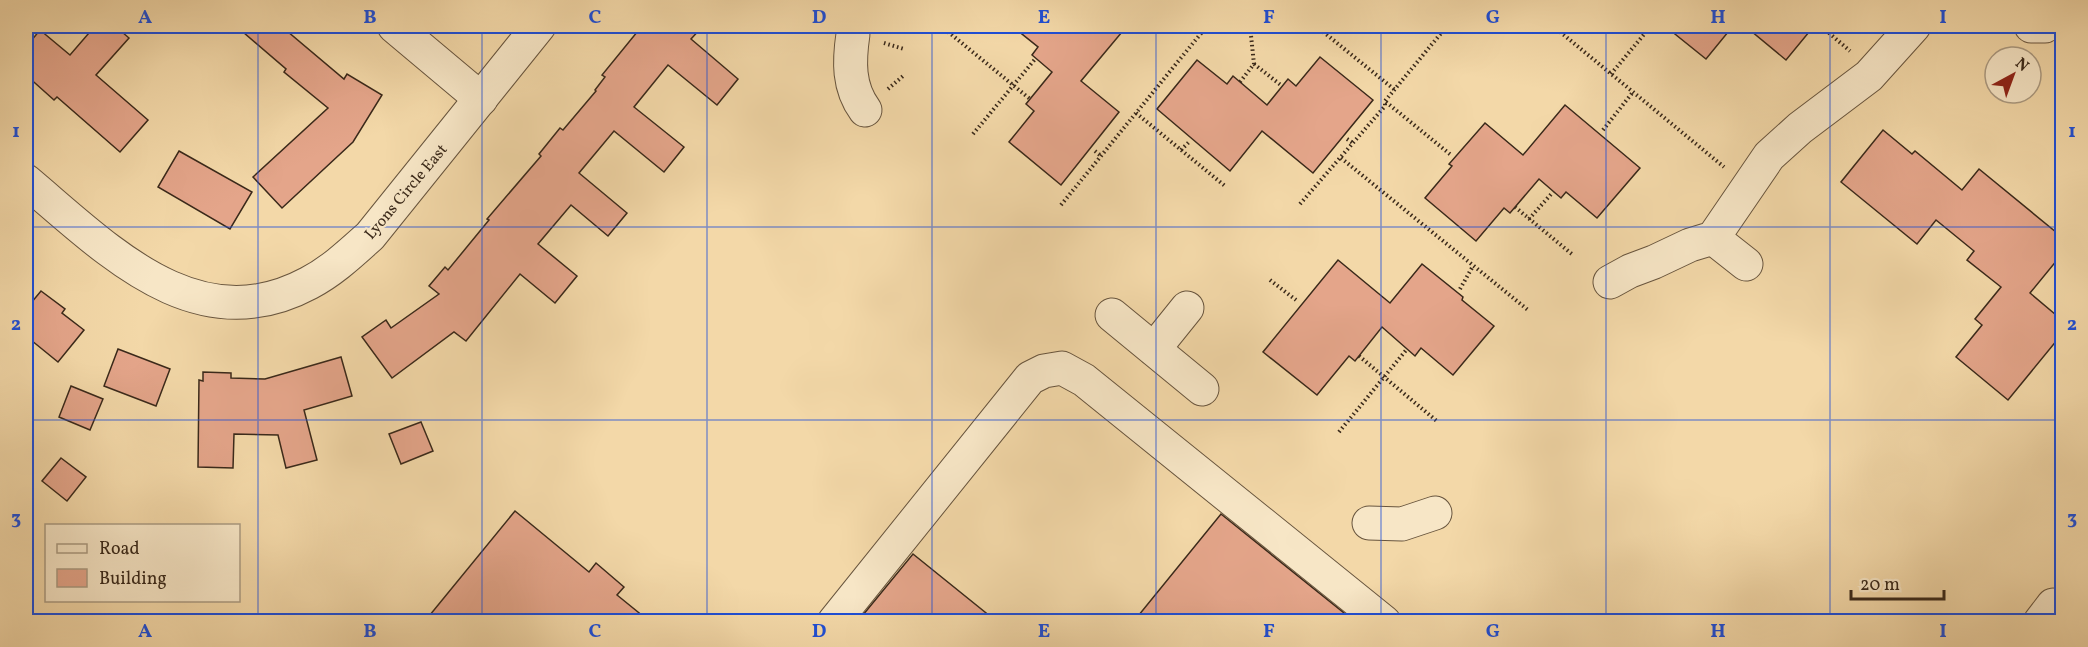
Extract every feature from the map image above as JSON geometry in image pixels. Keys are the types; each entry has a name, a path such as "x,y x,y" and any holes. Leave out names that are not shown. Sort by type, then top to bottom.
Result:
{"street":[{"path":"394,26 481,99"},
{"name":"Lyons Circle East","path":"26,181 116,257 140,273 199,299 234,304 275,298 308,284 337,265 370,236 538,26"},
{"path":"1610,282 1690,244 1713,238 1769,156 1800,128 1869,76 1914,26"},
{"path":"2031,26 2045,26"},
{"path":"864,37 849,62 857,99 873,103"},
{"path":"1713,238 1746,264"},
{"path":"1154,349 1187,308"},
{"path":"1112,315 1202,390"},
{"path":"834,621 1030,378 1044,371 1062,368 1084,380 1384,621"},
{"path":"1369,523 1402,524 1436,513"}],"path":[{"path":"941,26 1030,99"},
{"path":"1061,205 1207,26"},
{"path":"1240,82 1254,64 1251,26"},
{"path":"1317,26 1395,90"},
{"path":"1300,204 1385,106 1385,101 1447,26"},
{"path":"1553,26 1729,171"},
{"path":"1611,74 1651,26"},
{"path":"1822,27 1855,55"},
{"path":"864,37 904,49"},
{"path":"974,134 1035,58"},
{"path":"1254,64 1282,86"},
{"path":"873,103 903,76"},
{"path":"1603,130 1633,92"},
{"path":"1385,101 1451,155"},
{"path":"1136,113 1225,186"},
{"path":"1347,139 1353,143"},
{"path":"1181,150 1189,142"},
{"path":"1095,151 1101,156"},
{"path":"1341,158 1528,310"},
{"path":"1528,219 1553,192"},
{"path":"1515,207 1573,255"},
{"path":"1460,289 1473,266"},
{"path":"1270,280 1296,300"},
{"path":"1339,432 1407,349"},
{"path":"1359,356 1438,422"}],"building":[{"path":"95,26 115,26 129,38 96,75 148,120 120,152 57,97 54,100 26,75 26,47 40,30 70,55"},
{"path":"236,26 281,26 344,79 347,74 382,95 353,142 282,208 253,177 328,108 284,72 286,69"},
{"path":"642,26 703,26 691,39 738,79 717,105 668,65 634,107 684,147 664,172 614,131 579,173 627,213 608,236 571,205 538,244 577,276 555,303 520,274 466,341 454,332 392,378 362,337 386,320 391,328 439,294 429,286 445,267 448,270 489,220 487,219 541,156 539,154 560,128 563,130 596,91 605,77 602,75"},
{"path":"1012,26 1127,26 1081,81 1119,112 1061,185 1009,142 1034,111 1026,104 1052,72 1032,55 1038,47"},
{"path":"1665,26 1733,26 1706,59"},
{"path":"1745,26 1814,26 1786,60"},
{"path":"1320,57 1373,100 1313,173 1262,131 1230,171 1157,109 1197,60 1227,84 1233,76 1267,105 1288,79 1296,86"},
{"path":"1565,105 1640,168 1597,218 1566,192 1561,198 1539,179 1510,213 1504,208 1476,241 1425,198 1452,166 1449,164 1485,123 1523,155"},
{"path":"1883,130 1912,154 1915,151 1962,190 1979,169 2062,237 2062,254 2030,293 2062,320 2062,334 2008,400 1956,357 1982,325 1975,319 2001,287 1967,260 1974,251 1936,220 1917,244 1841,182"},
{"path":"179,151 252,192 230,229 158,187"},
{"path":"1338,260 1390,303 1422,264 1494,326 1453,375 1421,348 1415,356 1382,327 1355,361 1349,356 1317,395 1263,352"},
{"path":"41,291 65,309 62,313 84,330 58,362 26,336 26,309"},
{"path":"118,349 170,369 156,406 104,386"},
{"path":"341,357 352,396 304,410 317,460 286,468 278,435 234,434 233,468 198,467 199,380 203,381 203,372 231,373 231,378 265,379"},
{"path":"71,386 103,399 90,430 59,417"},
{"path":"421,422 433,451 401,464 389,434"},
{"path":"61,458 86,477 67,501 42,481"},
{"path":"515,511 589,572 596,563 624,587 617,595 649,621 425,621"},
{"path":"1221,514 1354,621 1134,621"},
{"path":"913,554 996,621 858,621"}]}
